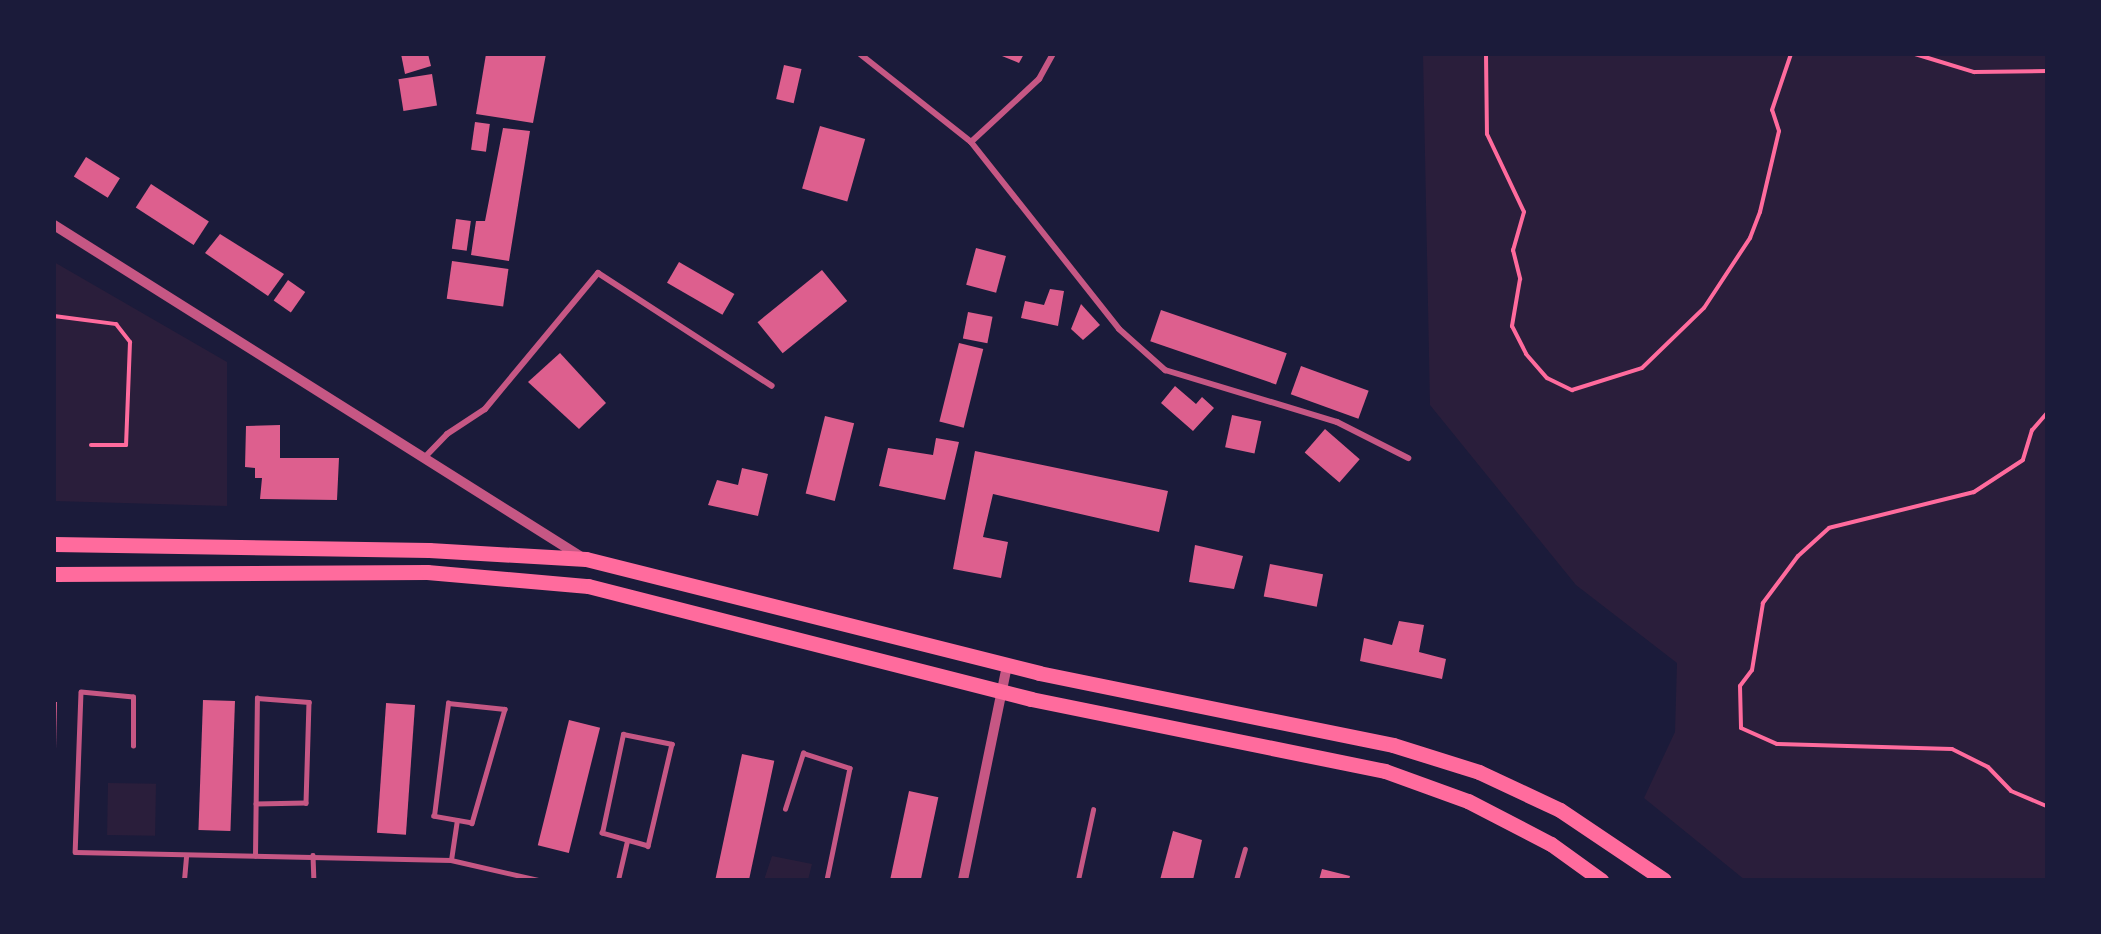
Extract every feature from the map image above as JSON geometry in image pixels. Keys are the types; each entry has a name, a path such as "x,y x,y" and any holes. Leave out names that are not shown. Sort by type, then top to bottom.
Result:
{"main road":[{"path":"54,544 429,550 586,559 1007,665 1393,745 1479,772 1560,810 1664,880"},
{"path":"54,574 428,572 588,586 1000,690 1385,771 1468,801 1551,844 1601,880"}],"street":[{"path":"860,54 971,142 1119,329 1165,370 1337,422 1408,458"},
{"path":"971,142 1039,79 1053,54"},
{"path":"54,225 586,559"},
{"path":"424,459 447,434 485,409 598,273 772,386"},
{"path":"963,880 1000,690 1007,665"}],"lane":[{"path":"133,747 133,697 81,692 75,852 186,857 314,855 451,860 538,880"},
{"path":"255,856 257,698 309,702 306,803 256,804"},
{"path":"448,703 505,709 472,823 458,820 434,816 448,703"},
{"path":"623,734 672,744 648,846 627,841 602,833 623,734"},
{"path":"785,809 803,753 850,768 827,880"},
{"path":"1078,880 1093,810"},
{"path":"451,860 458,820"},
{"path":"618,880 627,841"},
{"path":"1236,880 1245,849"},
{"path":"314,855 314,880"},
{"path":"184,880 186,857"}],"path":[{"path":"1486,54 1487,134 1524,212 1513,250 1520,279 1512,326 1526,354 1547,378 1572,390 1642,368 1710,300 1750,238 1760,212 1779,131 1772,110 1791,54"},
{"path":"1915,54 1974,72 2047,71"},
{"path":"54,316 116,324 130,342 126,445 92,445"},
{"path":"2047,413 2032,430 2023,460 1974,492 1829,528 1798,556 1763,603 1752,670 1740,686 1741,728 1776,744 1952,749 1988,767 2011,791 2047,806"}],"shaded area":[{"path":"1423,54 2047,54 2047,880 1745,880 1644,798 1675,732 1677,663 1576,585 1430,405"},
{"path":"54,262 227,362 227,506 54,501"},
{"path":"108,783 156,784 155,836 107,835"},
{"path":"772,856 812,864 808,880 764,880"}],"building":[{"path":"401,54 428,54 431,66 405,74"},
{"path":"486,54 546,54 533,123 476,114"},
{"path":"997,54 1024,54 1019,63"},
{"path":"784,65 802,69 794,103 776,99"},
{"path":"432,74 437,106 403,111 398,79"},
{"path":"475,122 490,124 486,152 471,150"},
{"path":"820,126 865,139 847,201 802,188"},
{"path":"503,128 530,131 509,261 471,255 476,221 485,221"},
{"path":"86,157 120,178 108,198 74,177"},
{"path":"151,184 209,222 194,245 136,207"},
{"path":"456,219 471,221 467,251 452,249"},
{"path":"220,234 284,274 268,296 205,253"},
{"path":"976,248 1006,256 996,293 966,285"},
{"path":"452,261 508,269 503,307 447,299"},
{"path":"679,262 734,294 722,315 667,283"},
{"path":"822,270 847,301 783,353 757,322"},
{"path":"288,280 305,292 291,313 274,300"},
{"path":"1050,289 1064,291 1058,326 1021,318 1025,301 1044,305"},
{"path":"1081,304 1100,325 1083,340 1071,329"},
{"path":"1161,310 1287,353 1276,385 1150,341"},
{"path":"968,312 993,317 987,343 963,339"},
{"path":"959,343 983,349 964,428 939,422"},
{"path":"560,353 606,403 579,429 528,382"},
{"path":"1301,366 1369,391 1358,419 1291,394"},
{"path":"1175,386 1196,404 1202,397 1214,408 1193,431 1161,403"},
{"path":"1232,415 1261,421 1254,454 1225,447"},
{"path":"825,416 854,423 835,501 806,494"},
{"path":"280,425 280,458 339,458 337,500 260,499 262,478 255,478 255,468 245,467 246,426"},
{"path":"1325,429 1360,459 1339,483 1305,452"},
{"path":"936,438 959,442 945,500 879,486 888,448 933,455"},
{"path":"975,451 1168,491 1159,532 993,494 983,537 1008,542 1001,578 953,569"},
{"path":"742,468 768,474 758,516 708,505 717,480 738,485"},
{"path":"1195,545 1243,556 1234,589 1189,582"},
{"path":"1270,564 1323,574 1317,607 1264,596"},
{"path":"1399,621 1424,625 1419,652 1446,659 1442,679 1360,661 1364,638 1392,645"},
{"path":"203,700 235,701 230,831 198,830"},
{"path":"54,702 57,702 56,749 54,749"},
{"path":"386,703 415,705 406,835 377,833"},
{"path":"569,720 600,728 569,853 538,845"},
{"path":"742,754 774,761 749,880 715,880"},
{"path":"909,791 938,797 921,880 890,880"},
{"path":"1173,831 1202,840 1193,880 1160,880"},
{"path":"1322,869 1350,876 1349,880 1319,880"}]}
